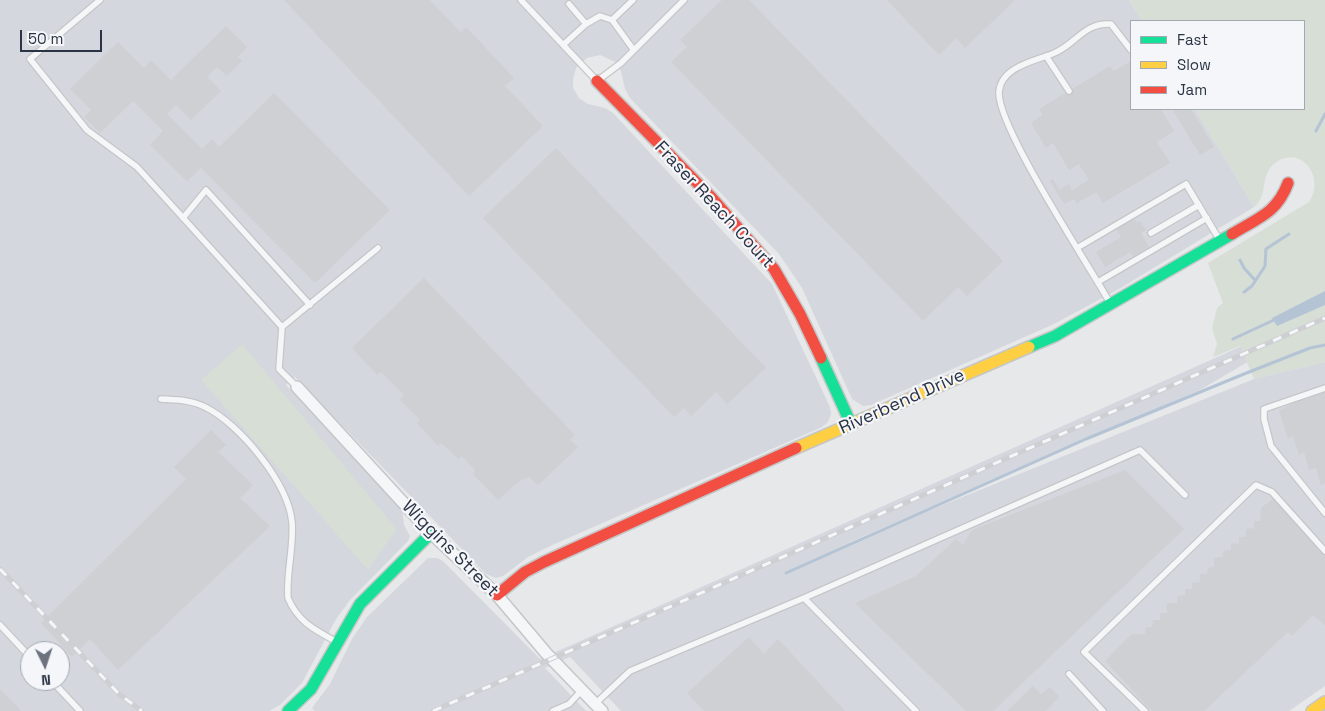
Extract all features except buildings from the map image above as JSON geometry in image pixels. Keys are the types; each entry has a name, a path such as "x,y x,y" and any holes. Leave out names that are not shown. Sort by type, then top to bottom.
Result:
{"street":[{"name":"Fraser Reach Court","path":"597,81 712,198 774,269 800,314 851,424"},
{"name":"Riverbend Drive","path":"497,595 525,572 544,562 851,424 1055,336 1266,214 1282,200 1288,183"},
{"name":"Wiggins Street","path":"297,387 431,533 497,595 546,653 599,708"},
{"path":"288,711 311,689 360,604 431,533"},
{"path":"1312,711 1325,702"}],"lane":[{"path":"100,0 30,59 87,130 136,167 282,327 279,369 297,387"},
{"path":"521,0 597,81 620,63 684,0"},
{"path":"612,20 633,0"},
{"path":"568,4 586,24"},
{"path":"563,45 586,24 600,16 612,20 634,49"},
{"path":"1110,303 1019,146 1002,110 999,90 1007,75 1019,66 1055,54 1086,30 1099,23 1111,24 1130,49"},
{"path":"1046,56 1069,91"},
{"path":"1077,248 1186,184 1220,241"},
{"path":"183,218 206,190 310,305"},
{"path":"1151,233 1199,205"},
{"path":"1098,282 1207,218"},
{"path":"282,327 378,248"},
{"path":"1325,388 1264,409 1264,420 1271,446 1325,513"},
{"path":"161,399 185,400 204,406 221,416 265,460 285,498 292,521 288,598 292,608 308,626 337,642"},
{"path":"599,708 630,671 804,598 1140,450 1185,494"},
{"path":"1145,711 1084,652 1256,485 1272,492 1325,551"},
{"path":"804,598 916,711"},
{"path":"0,625 20,646"},
{"path":"1068,674 1103,711"},
{"path":"553,711 569,704 582,690"},
{"path":"61,691 80,711"}],"shaded area":[{"path":"0,0 1129,0 1141,20 1130,20 1130,110 1196,110 1254,207 1119,289 1054,324 871,405 863,406 852,399 802,288 779,254 630,98 625,89 621,71 615,62 600,55 587,58 576,68 573,79 573,88 579,98 588,104 605,108 613,113 772,284 830,407 831,414 828,422 822,427 550,546 528,557 503,576 496,578 486,574 295,377 286,385 402,507 404,525 410,536 408,541 350,600 336,619 302,683 280,705 269,711 0,711"},
{"path":"1129,0 1325,0 1325,362 1254,379 1240,346 1213,357 1217,344 1212,328 1217,308 1223,303 1208,263 1309,202 1315,184 1313,175 1303,162 1296,158 1278,161 1268,171 1262,196 1254,207 1196,110 1305,110 1305,20 1141,20"},
{"path":"1325,309 1268,350 1200,390 839,547 1254,379 1325,362 1325,686 1289,711 621,711 570,657 545,668 586,711 315,711 312,708 330,684 352,639 367,617 428,558 437,558 443,561 540,659"},
{"path":"242,344 397,529 368,570 201,380"}],"water":[{"path":"1325,291 1325,305 1277,326 1272,318"}],"waterway":[{"path":"1316,131 1325,114"},
{"path":"1244,292 1252,286 1265,266 1266,249 1289,234"},
{"path":"1240,260 1244,268 1254,279"},
{"path":"1233,339 1276,319"},
{"path":"786,573 1086,439 1310,348 1325,345"}],"railway":[{"path":"433,711 1325,318"},
{"path":"0,569 119,694 142,711"}],"traffic: fast":[{"path":"1029,347 1055,336 1232,234"},
{"path":"821,358 851,424"},
{"path":"288,711 311,689 360,604 431,533"}],"traffic: slow":[{"path":"796,448 1029,347"},
{"path":"1312,711 1325,702"}],"traffic: jam":[{"path":"597,81 712,198 774,269 800,314 821,358"},
{"path":"1232,234 1266,214 1284,193 1288,183"},
{"path":"497,595 525,572 544,562 796,448"}]}
